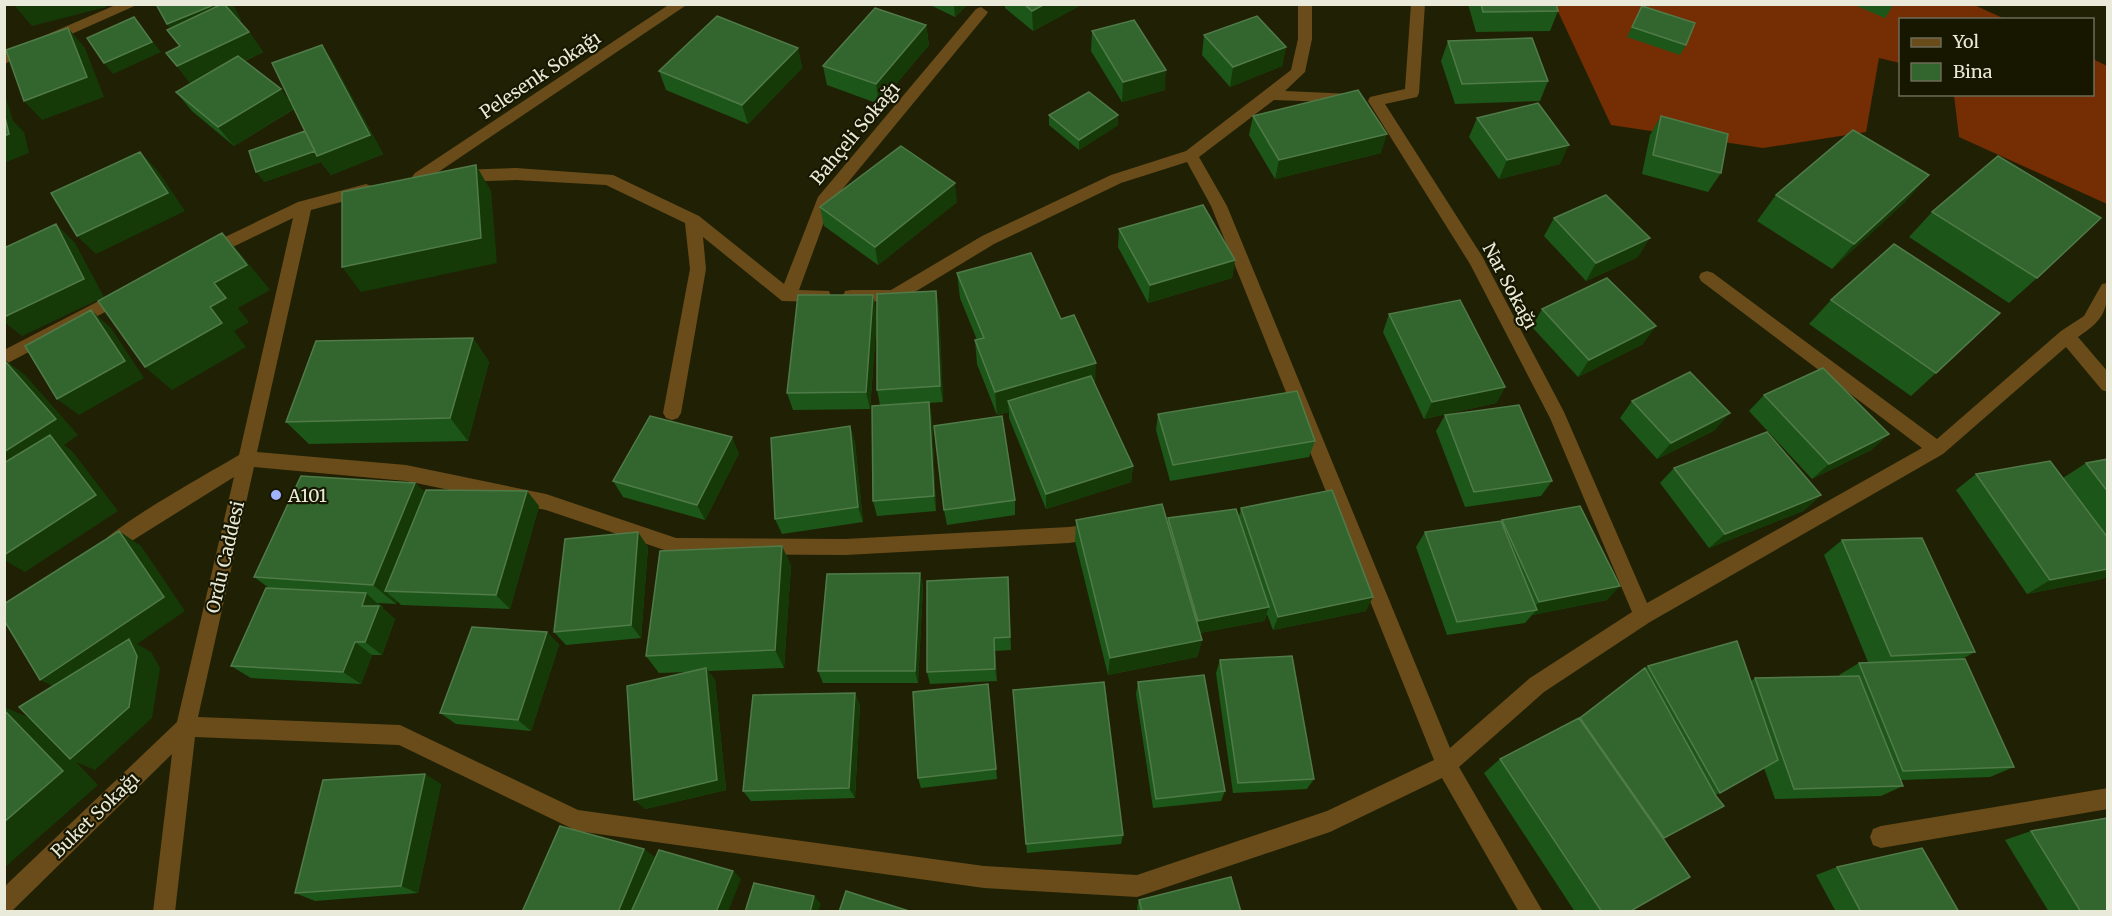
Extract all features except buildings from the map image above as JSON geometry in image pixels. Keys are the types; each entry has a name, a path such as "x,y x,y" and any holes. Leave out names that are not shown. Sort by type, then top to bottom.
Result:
{"street":[{"path":"4,59 132,4"},
{"name":"Pelesenk Sokağı","path":"681,4 414,178 516,174 608,179 693,220"},
{"path":"693,220 788,296 894,296 998,234 1116,179 1191,155 1272,95 1298,72 1305,39 1305,4"},
{"path":"1272,95 1375,101 1412,93 1418,4"},
{"name":"Bahçeli Sokağı","path":"788,296 824,201 981,12"},
{"name":"Nar Sokağı","path":"1375,101 1476,260 1552,406 1643,616"},
{"path":"1191,155 1219,206 1446,765 1532,912"},
{"path":"190,261 304,206 385,185"},
{"name":"Ordu Caddesi","path":"164,912 186,727 304,206"},
{"path":"672,413 698,269 693,220"},
{"path":"1707,277 1937,449"},
{"path":"4,358 138,287"},
{"path":"186,727 400,735 577,820 984,877 1137,886 1330,821 1446,765 1537,685 1643,616 1937,449 2067,336 2090,321 2108,289"},
{"path":"2067,336 2108,385"},
{"path":"88,562 135,528 247,459 406,473 546,502 676,546 845,547 1069,536 1116,529"},
{"path":"1318,505 1340,503"},
{"name":"Buket Sokağı","path":"4,903 186,727"},
{"path":"1881,837 2108,798"}],"shaded area":[{"path":"1972,4 2003,18 1899,18 1899,63 1879,58 1866,132 1763,148 1611,125 1555,5"},
{"path":"2094,60 2107,66 2107,204 1959,137 1954,96 2094,96"}],"place":[{"name":"A101","path":"276,495"}]}
